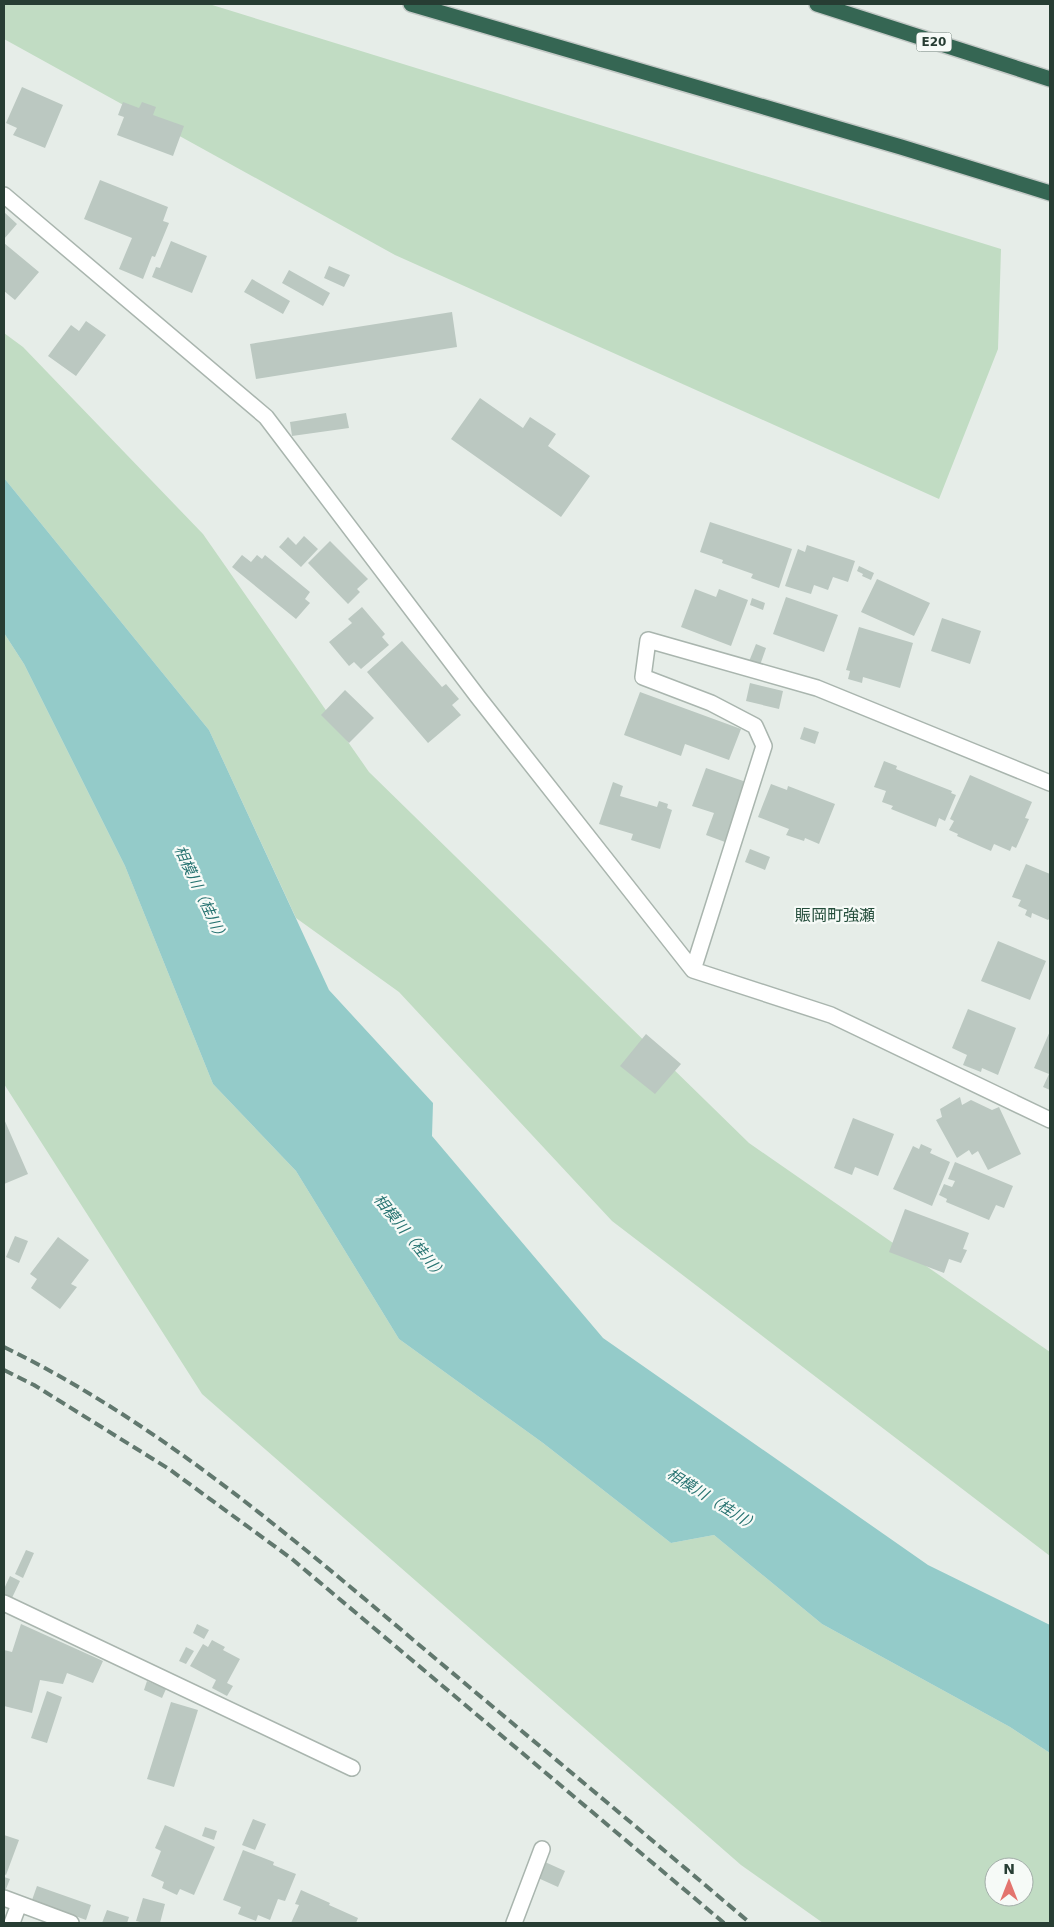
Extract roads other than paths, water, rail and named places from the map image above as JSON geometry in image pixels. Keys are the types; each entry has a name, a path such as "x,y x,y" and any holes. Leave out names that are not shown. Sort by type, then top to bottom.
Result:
{"highway":[{"path":"411,4 901,147 1050,193"},
{"name":"E20","path":"817,4 1050,80"}],"street":[{"path":"4,195 266,417 478,697 693,970 831,1015 1050,1120"},
{"path":"693,970 764,746 754,726 712,703 643,677 648,640 817,688 1050,783"},
{"path":"4,1603 352,1768"},
{"path":"514,1923 542,1849"},
{"path":"4,1898 71,1923"},
{"path":"12,1923 19,1904"}],"water":[{"name":"相模川（桂川）","path":"4,478 209,730 329,990 433,1103 432,1136 603,1338 928,1565 1050,1625 1050,1753 1010,1727 822,1624 714,1535 671,1543 543,1443 399,1339 296,1171 213,1084 125,866 24,664 4,633"}],"railway":[{"path":"4,1347 62,1378 119,1412 173,1448 226,1487 330,1570 750,1923"},
{"path":"4,1370 34,1385 169,1469 292,1559 724,1923"}],"district":[{"name":"賑岡町強瀬","path":"835,915"}]}
